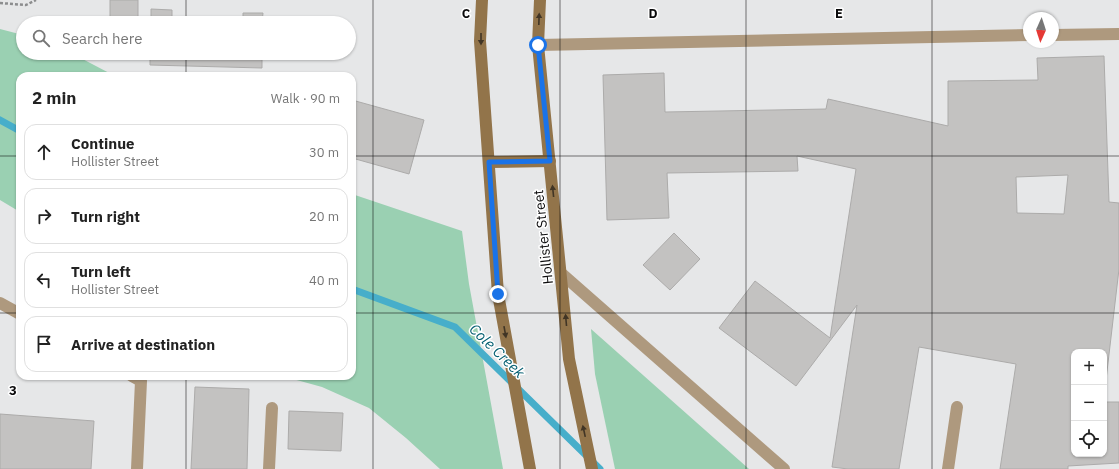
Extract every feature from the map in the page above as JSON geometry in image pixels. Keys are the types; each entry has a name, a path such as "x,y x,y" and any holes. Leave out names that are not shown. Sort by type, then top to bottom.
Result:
{"main road":[{"path":"482,0 480,41 498,294 530,469"},
{"name":"Hollister Street","path":"540,0 538,45 562,274 569,359 592,469"},
{"path":"489,162 550,161"}],"street":[{"path":"1059,35 1119,34"},
{"path":"538,45 1023,35"},
{"path":"562,274 784,469"},
{"path":"0,303 16,312"},
{"path":"136,469 141,381 139,380"},
{"path":"948,469 957,407"},
{"path":"269,469 272,408"}],"path":[{"path":"0,3 26,5 36,0"}],"green space":[{"path":"0,29 16,33 16,60 84,60 107,72 16,72 16,210 0,200"},
{"path":"356,195 462,231 469,284 503,469 440,469 406,438 369,408 322,387 297,380 356,380"},
{"path":"591,329 749,469 615,469 595,374"}],"building":[{"path":"110,0 138,0 138,16 110,16"},
{"path":"151,9 172,10 172,16 151,16"},
{"path":"243,13 263,13 263,16 243,16"},
{"path":"1104,56 1109,202 1119,203 1119,269 1107,371 1107,349 1071,349 1071,457 1107,457 1107,402 1119,402 1119,463 1068,466 1068,469 1000,469 1016,364 919,347 899,469 848,469 832,467 857,305 796,386 719,328 755,281 830,338 856,169 797,156 798,171 667,173 669,218 607,220 603,75 664,73 665,112 826,109 828,99 948,126 948,81 1038,80 1037,58","holes":["1068,175 1064,214 1017,213 1016,177"]},
{"path":"150,60 262,60 262,68 150,65"},
{"path":"356,101 424,120 409,174 356,159"},
{"path":"674,233 700,259 670,290 643,265"},
{"path":"195,387 249,389 247,469 191,469"},
{"path":"289,411 343,413 341,451 288,449"},
{"path":"0,414 94,421 91,469 0,469"}],"waterway":[{"name":"Cole Creek","path":"0,120 16,129"},
{"name":"Cole Creek","path":"356,290 455,327 600,469"}],"route":[{"path":"498,294 489,162 550,161 538,45"}]}
